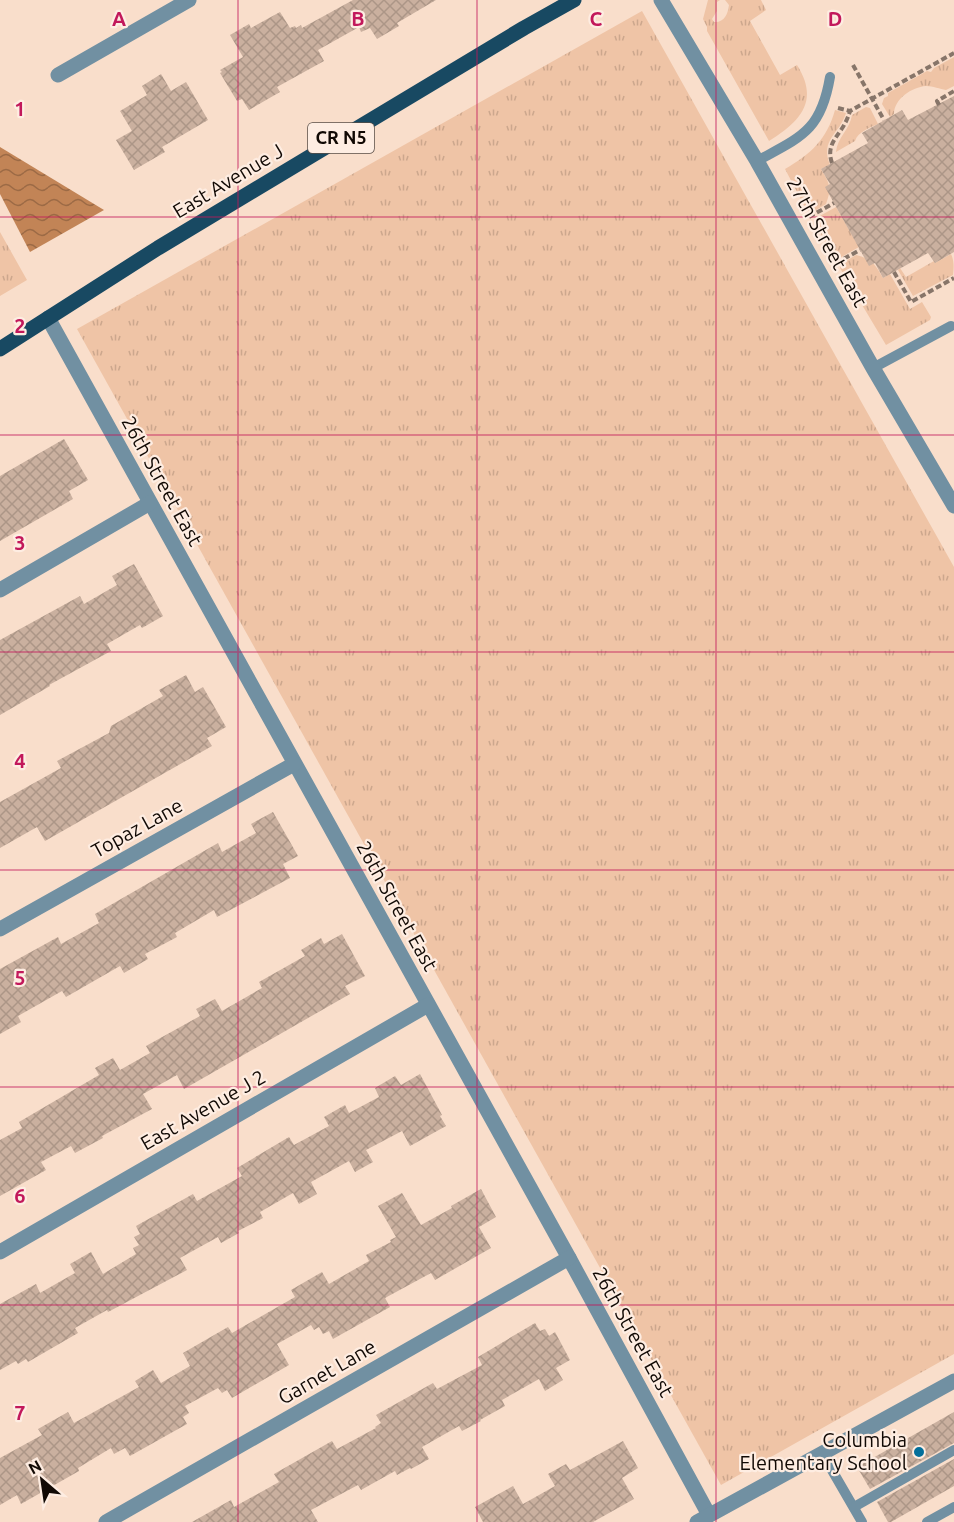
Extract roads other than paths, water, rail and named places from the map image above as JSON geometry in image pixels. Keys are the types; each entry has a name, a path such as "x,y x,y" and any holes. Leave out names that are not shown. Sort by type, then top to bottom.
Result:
{"main road":[{"name":"East Avenue J","path":"0,349 158,248 574,0"}],"street":[{"path":"58,75 189,0"},
{"name":"27th Street East","path":"661,0 757,161 873,368 954,506"},
{"name":"26th Street East","path":"48,318 569,1258 703,1519"},
{"path":"0,590 150,503"},
{"name":"Topaz Lane","path":"0,929 294,764"},
{"name":"East Avenue J 2","path":"0,1252 428,1005"},
{"name":"Garnet Lane","path":"106,1522 569,1258"},
{"path":"703,1519 954,1381"}],"lane":[{"path":"757,161 797,138 813,125 824,103 830,77"},
{"path":"873,368 951,326"},
{"path":"854,1508 954,1450"},
{"path":"822,1453 862,1522"},
{"path":"927,1522 954,1507"}],"water":[{"path":"0,147 104,210 30,252 0,194"}],"place":[{"name":"Columbia Elementary School","path":"919,1452"}]}
